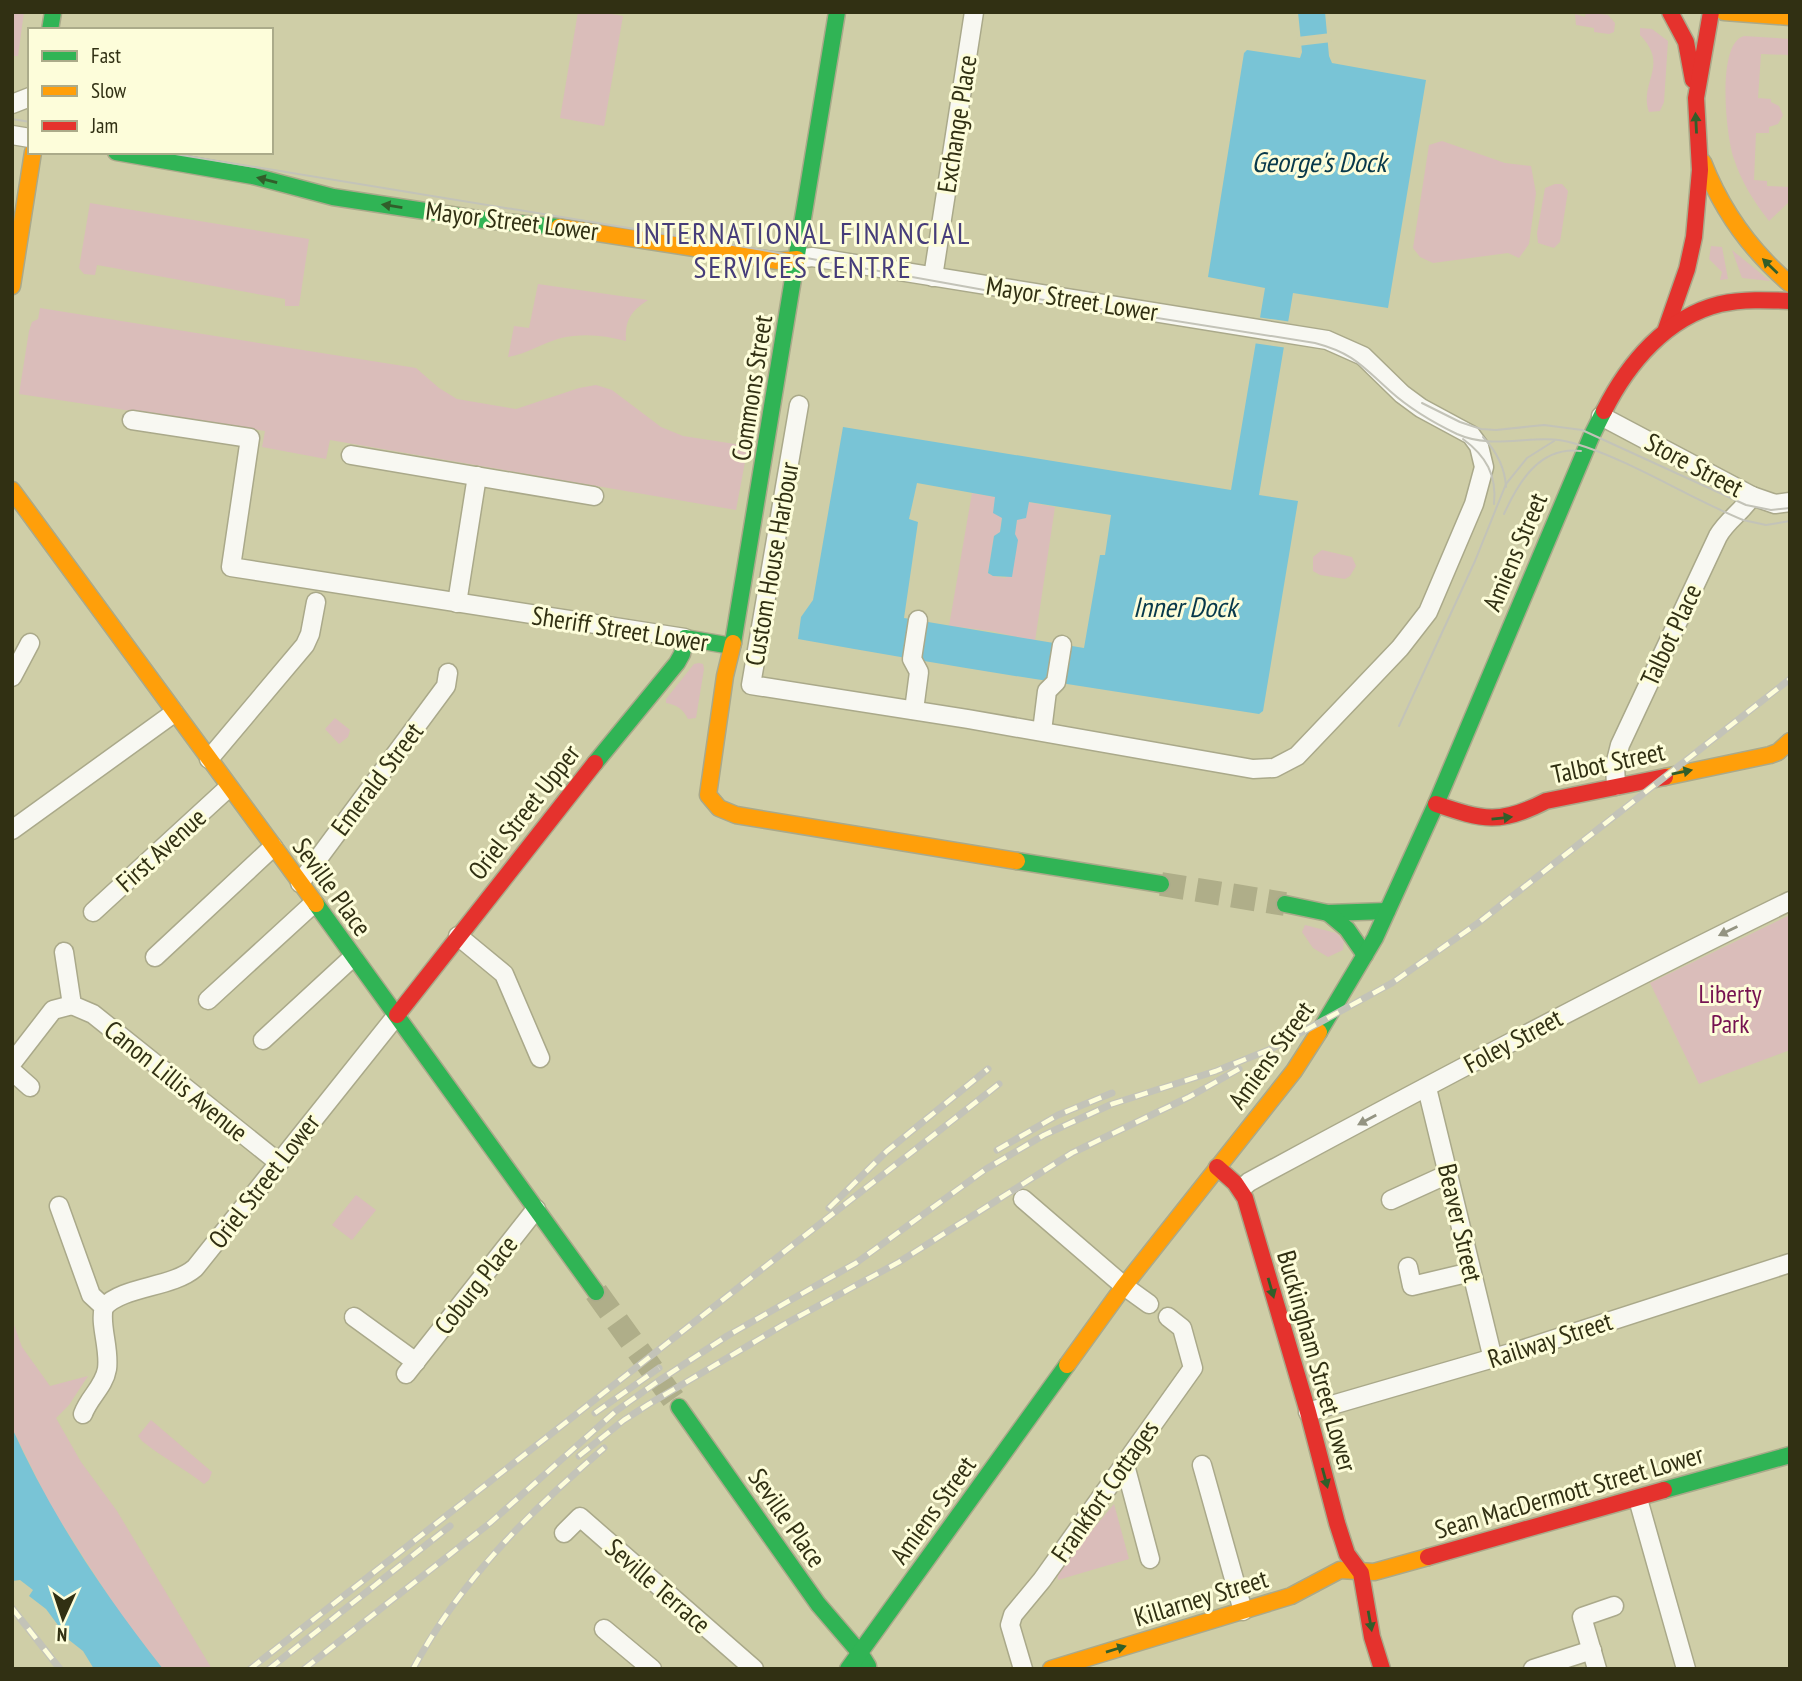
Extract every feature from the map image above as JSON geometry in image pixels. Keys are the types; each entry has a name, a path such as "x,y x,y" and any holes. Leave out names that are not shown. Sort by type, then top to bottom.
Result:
{"street":[{"name":"Commons Street","path":"732,646 738,625 837,12"},
{"name":"Exchange Place","path":"933,277 974,12"},
{"path":"1666,329 1687,270 1699,193 1696,97 1686,42 1670,12"},
{"path":"1696,97 1711,12"},
{"path":"1724,12 1790,17"},
{"path":"1699,148 1716,192 1733,222 1766,262 1790,284"},
{"path":"12,286 33,154"},
{"name":"Mayor Street Lower","path":"127,154 253,176 333,197 484,220 575,228 782,261 812,257 1327,340 1363,356 1402,394 1421,408 1463,430"},
{"path":"1666,329 1690,314 1718,303 1755,299 1790,301"},
{"name":"Amiens Street","path":"848,1669 1124,1286 1300,1063 1366,955 1436,804 1601,416 1625,374 1666,329"},
{"name":"Custom House Harbour","path":"799,405 751,685 1042,731 1254,769 1274,768 1302,751 1400,648 1422,621 1438,594 1482,480 1483,460 1479,446 1471,435 1463,430"},
{"name":"Store Street","path":"1601,416 1752,496 1775,504 1790,502"},
{"name":"Sheriff Street Lower","path":"132,420 250,438 230,567 732,646 708,784 708,795 712,804 722,811 1161,884"},
{"path":"351,455 594,496"},
{"path":"457,603 477,476"},
{"name":"Seville Place","path":"12,490 397,1015 596,1292"},
{"name":"Talbot Place","path":"1616,786 1615,765 1620,745 1655,669 1724,525 1742,512 1752,496"},
{"path":"12,520 27,512"},
{"path":"208,759 305,645 310,635 316,602"},
{"path":"914,710 919,672 912,659 918,620"},
{"name":"Oriel Street Upper","path":"397,1015 566,797 677,663 685,638"},
{"path":"12,677 30,643"},
{"path":"1042,731 1047,691 1056,682 1062,645"},
{"name":"Emerald Street","path":"300,883 446,686 448,673"},
{"path":"14,825 174,713"},
{"name":"Talbot Street","path":"1436,804 1478,818 1502,820 1524,814 1546,801 1770,755 1778,752 1790,741"},
{"name":"First Avenue","path":"93,912 228,788"},
{"path":"155,957 273,847"},
{"name":"Foley Street","path":"1241,1189 1256,1178 1640,974 1790,901"},
{"path":"208,1000 314,903"},
{"path":"1285,904 1328,913 1387,911"},
{"path":"1328,913 1347,929 1366,955"},
{"path":"458,936 504,974 540,1058"},
{"path":"12,1063 53,1010 72,1005 64,952"},
{"path":"263,1040 353,957"},
{"name":"Canon Lillis Avenue","path":"72,1005 93,1014 278,1162"},
{"name":"Oriel Street Lower","path":"104,1307 114,1299 190,1273 397,1015"},
{"path":"12,1071 30,1087"},
{"name":"Beaver Street","path":"1427,1088 1493,1359"},
{"path":"1217,1167 1241,1189"},
{"path":"1391,1200 1448,1174"},
{"name":"Buckingham Street Lower","path":"1241,1189 1308,1412 1347,1554 1361,1573 1372,1637 1381,1669"},
{"path":"1023,1199 1124,1286 1149,1304"},
{"path":"59,1206 91,1295 104,1307 103,1319 108,1343 106,1372 83,1414"},
{"name":"Coburg Place","path":"354,1317 411,1368 536,1209"},
{"name":"Railway Street","path":"1308,1412 1493,1359 1790,1263"},
{"path":"1408,1267 1412,1286 1471,1272"},
{"name":"Frankfort Cottages","path":"1023,1669 1010,1625 1013,1615 1042,1580 1193,1368 1182,1328 1168,1317"},
{"name":"Seville Place","path":"679,1407 818,1604 860,1653 869,1669"},
{"name":"Sean MacDermott Street Lower","path":"1361,1573 1374,1572 1790,1455"},
{"path":"1125,1465 1150,1559"},
{"path":"1202,1465 1243,1611"},
{"path":"1638,1499 1686,1669"},
{"name":"Seville Terrace","path":"564,1533 580,1517 754,1669"},
{"name":"Killarney Street","path":"1051,1669 1306,1591 1332,1572 1345,1569 1361,1573"},
{"path":"1597,1669 1582,1617 1614,1606"},
{"path":"604,1629 652,1669"},
{"path":"1533,1669 1592,1650"}],"green space":[{"path":"12,12 24,12 18,56 12,56"},
{"path":"578,12 623,16 604,126 560,118"},
{"path":"1586,12 1608,15 1615,23 1614,32 1594,32 1594,28 1576,25 1575,14 1585,17"},
{"path":"1640,28 1652,29 1668,41 1664,102 1660,111 1649,112 1647,101 1653,56 1640,35"},
{"path":"1744,36 1790,39 1790,55 1761,54 1758,98 1771,99 1771,102 1779,106 1783,115 1778,124 1769,127 1769,133 1756,133 1754,180 1767,181 1767,186 1790,187 1790,201 1769,221 1740,175 1728,131 1726,72 1735,42"},
{"path":"1442,141 1505,163 1531,166 1536,193 1529,244 1519,258 1508,253 1433,263 1420,257 1413,248 1429,145"},
{"path":"1562,184 1568,191 1560,242 1554,248 1538,243 1537,233 1545,188"},
{"path":"90,203 309,239 299,306 285,306 285,299 97,265 95,275 84,274 79,268"},
{"path":"1711,246 1722,247 1728,279 1720,280 1722,272 1709,259"},
{"path":"1732,250 1770,281 1742,278"},
{"path":"538,284 648,300 630,317 626,327 626,341 594,335 569,336 508,357 514,326 529,328"},
{"path":"40,308 416,368 457,399 516,409 596,385 612,390 661,427 683,436 748,446 736,510 330,440 326,459 262,447 265,431 19,394 29,331 32,322 38,319"},
{"path":"972,493 995,497 1002,517 1000,532 994,536 988,573 993,576 1006,578 1017,520 1028,502 1055,507 1035,641 991,631 949,626"},
{"path":"1322,550 1352,557 1356,566 1350,576 1345,579 1320,575 1313,571 1313,557"},
{"path":"694,664 703,664 704,669 696,718 688,719 679,708 666,703 666,699"},
{"path":"335,718 350,730 348,737 339,744 325,729"},
{"name":"Liberty Park","path":"1790,915 1790,1050 1699,1084 1650,983"},
{"path":"1305,925 1336,933 1344,940 1343,950 1328,957 1313,948 1302,932"},
{"path":"356,1195 376,1210 352,1240 332,1225"},
{"path":"12,1319 22,1347 50,1386 88,1376 69,1405 56,1418 81,1462 117,1511 212,1669 163,1669 120,1614 50,1505 12,1428"},
{"path":"151,1420 212,1472 209,1480 204,1484 142,1441 138,1436"},
{"path":"1114,1504 1129,1559 1058,1580 1057,1572"}],"water":[{"name":"Inner Dock","path":"1298,12 1325,12 1332,63 1426,80 1388,308 1293,293 1259,495 1298,501 1263,711 1259,714 798,639 801,617 813,600 843,427 1231,490 1265,288 1208,277 1244,53 1247,50 1300,58 1302,52","holes":["917,483 995,497 993,513 1002,518 1000,532 994,536 988,573 993,576 1012,577 1018,540 1015,534 1017,520 1026,518 1029,502 1111,515 1105,555 1100,555 1084,648 904,618 918,522 909,519"]},
{"path":"12,1428 61,1523 120,1612 163,1669 94,1669 83,1651 69,1640 46,1609 29,1596 33,1590 20,1580 12,1581"}],"pier":[{"path":"1331,33 1332,42 1298,46 1297,37"},
{"path":"1257,317 1292,322 1288,348 1253,343"}],"tunnel":[{"path":"1161,884 1285,904"},
{"path":"596,1292 679,1407"}],"tram line":[{"path":"12,119 28,122"},
{"path":"175,154 1315,343 1348,356 1405,403 1457,434 1486,441 1544,439 1573,443 1637,468 1743,520 1766,525 1790,521"},
{"path":"1422,403 1481,429 1544,425 1582,430 1746,505 1771,510 1790,508"},
{"path":"1483,437 1499,460 1506,487"},
{"path":"1463,439 1484,459 1492,475 1494,504"},
{"path":"1399,726 1475,561 1506,484 1527,458 1554,441"},
{"path":"1504,514 1524,478 1533,468 1554,454 1581,451"}],"railway":[{"path":"304,1669 490,1523 616,1411 657,1382 727,1336 856,1263 986,1169 1044,1135 1112,1104 1216,1071 1271,1049 1392,983 1478,923 1790,679"},
{"path":"829,1208 887,1151 988,1069"},
{"path":"579,1456 649,1404 783,1325 899,1262 1072,1153 1189,1097 1239,1069"},
{"path":"250,1669 999,1084"},
{"path":"997,1150 1058,1115 1112,1093"},
{"path":"595,1413 659,1368"},
{"path":"413,1669 452,1606 474,1577 549,1497 604,1448"},
{"path":"269,1669 450,1526"},
{"path":"12,1608 60,1669"}],"traffic: fast":[{"path":"50,28 53,12"},
{"path":"733,643 837,12"},
{"path":"127,154 253,176 333,197 484,220 559,227"},
{"path":"1319,1032 1375,938 1436,804 1604,411"},
{"path":"595,763 677,663 685,638 732,646"},
{"path":"1017,861 1161,884"},
{"path":"316,904 596,1292"},
{"path":"1285,904 1328,913 1387,911"},
{"path":"1328,913 1347,929 1365,955"},
{"path":"848,1669 1067,1365"},
{"path":"679,1407 818,1604 868,1666"},
{"path":"1664,1490 1790,1455"}],"traffic: slow":[{"path":"1724,12 1790,17"},
{"path":"12,286 33,154"},
{"path":"1703,162 1719,197 1739,229 1762,257 1790,284"},
{"path":"559,227 778,261 797,259"},
{"path":"12,490 316,904"},
{"path":"733,643 725,676 708,795 719,808 736,815 1017,861"},
{"path":"1665,777 1770,755 1778,752 1790,741"},
{"path":"1067,1365 1124,1286 1294,1071 1319,1032"},
{"path":"1051,1669 1291,1596 1340,1570 1374,1572 1428,1557"}],"traffic: jam":[{"path":"1670,12 1686,42 1693,80"},
{"path":"1666,329 1687,269 1694,237 1700,170 1696,98 1711,12"},
{"path":"1604,411 1637,359 1651,344 1683,319 1701,310 1729,302 1790,301"},
{"path":"397,1015 595,763"},
{"path":"1436,804 1467,814 1503,817 1546,801 1665,777"},
{"path":"1217,1167 1235,1183 1245,1198 1308,1412 1337,1523 1347,1554 1361,1573 1372,1637 1382,1669"},
{"path":"1428,1557 1664,1490"}],"district":[{"name":"INTERNATIONAL FINANCIAL SERVICES CENTRE","path":"803,251"}],"water label":[{"name":"George's Dock","path":"1319,162"}]}
